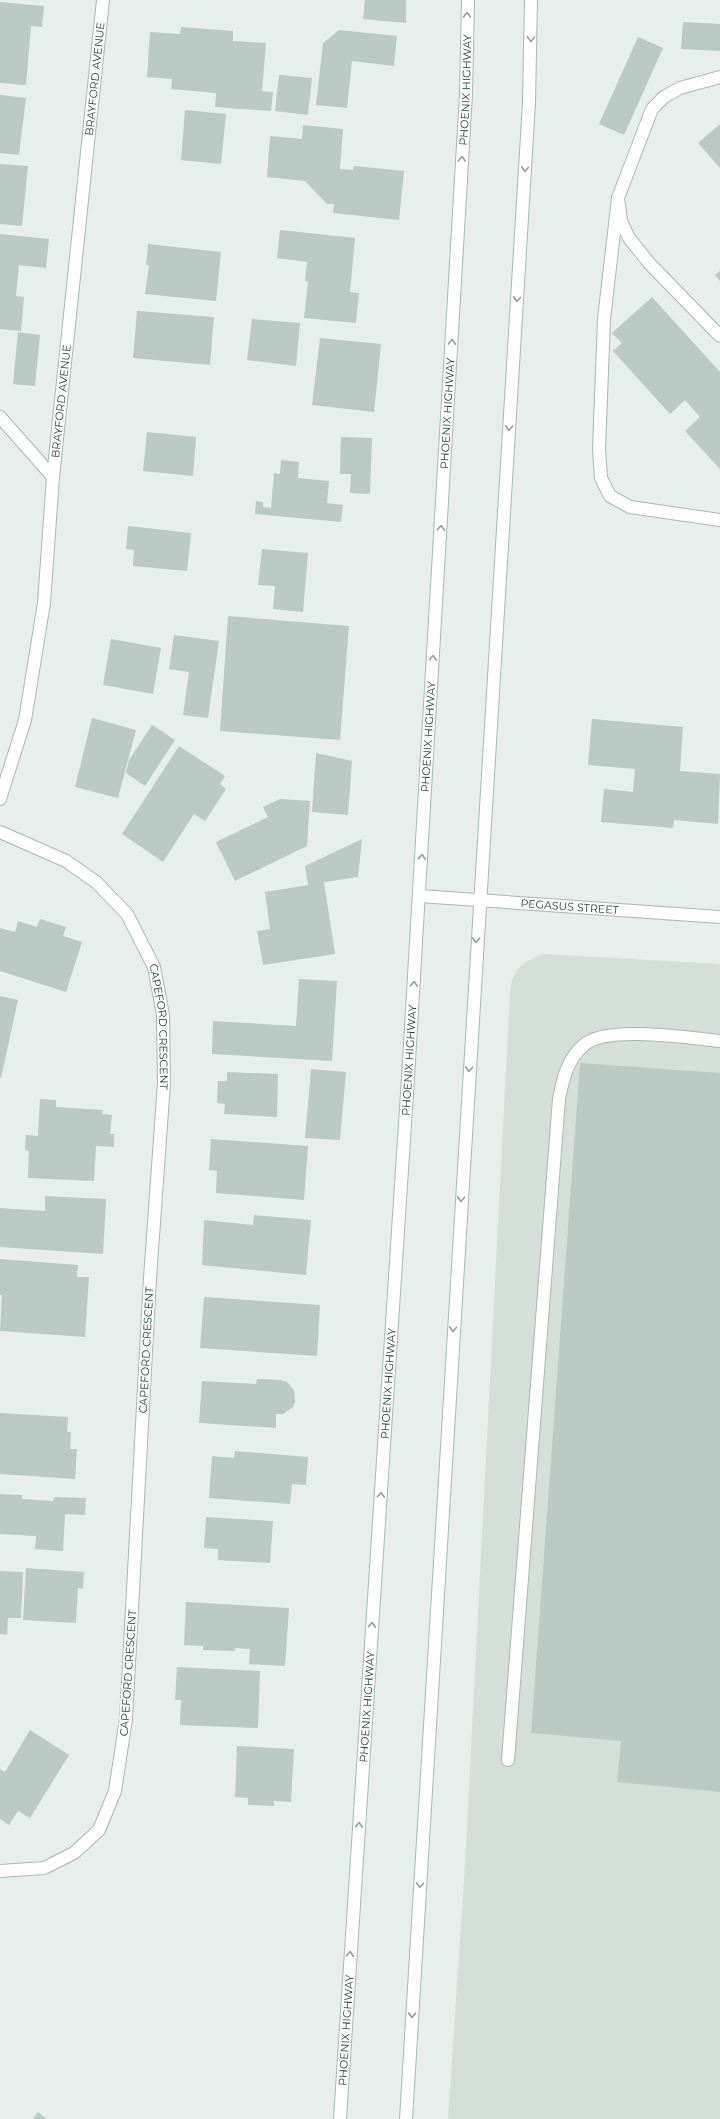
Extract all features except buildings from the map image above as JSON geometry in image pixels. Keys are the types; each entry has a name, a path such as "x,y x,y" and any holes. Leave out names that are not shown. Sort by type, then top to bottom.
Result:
{"main road":[{"name":"BRAYFORD AVENUE","path":"0,799 24,720 44,604 53,477 103,0"},
{"name":"PHOENIX HIGHWAY","path":"340,2119 420,896 466,94 468,0"},
{"path":"406,2119 479,901 529,103 531,0"},
{"path":"720,77 680,88 664,97 652,109 618,198 604,319 599,449 601,478 610,496 630,507 720,520"},
{"path":"618,198 621,221 629,238 649,263 720,336"},
{"path":"0,417 53,477"},
{"name":"CAPEFORD CRESCENT","path":"0,832 66,862 96,882 127,914 154,966 164,1015 164,1083 150,1278 126,1719 115,1792 99,1830 74,1853 44,1868 6,1872 0,1871"},
{"name":"PEGASUS STREET","path":"420,896 720,917"},
{"path":"508,1760 559,1100 565,1072 580,1048 585,1043 600,1036 623,1034 720,1040"}],"shaded area":[{"path":"543,954 720,964 720,2119 448,2119 465,1865 510,992 512,980 517,970 525,962"}]}
